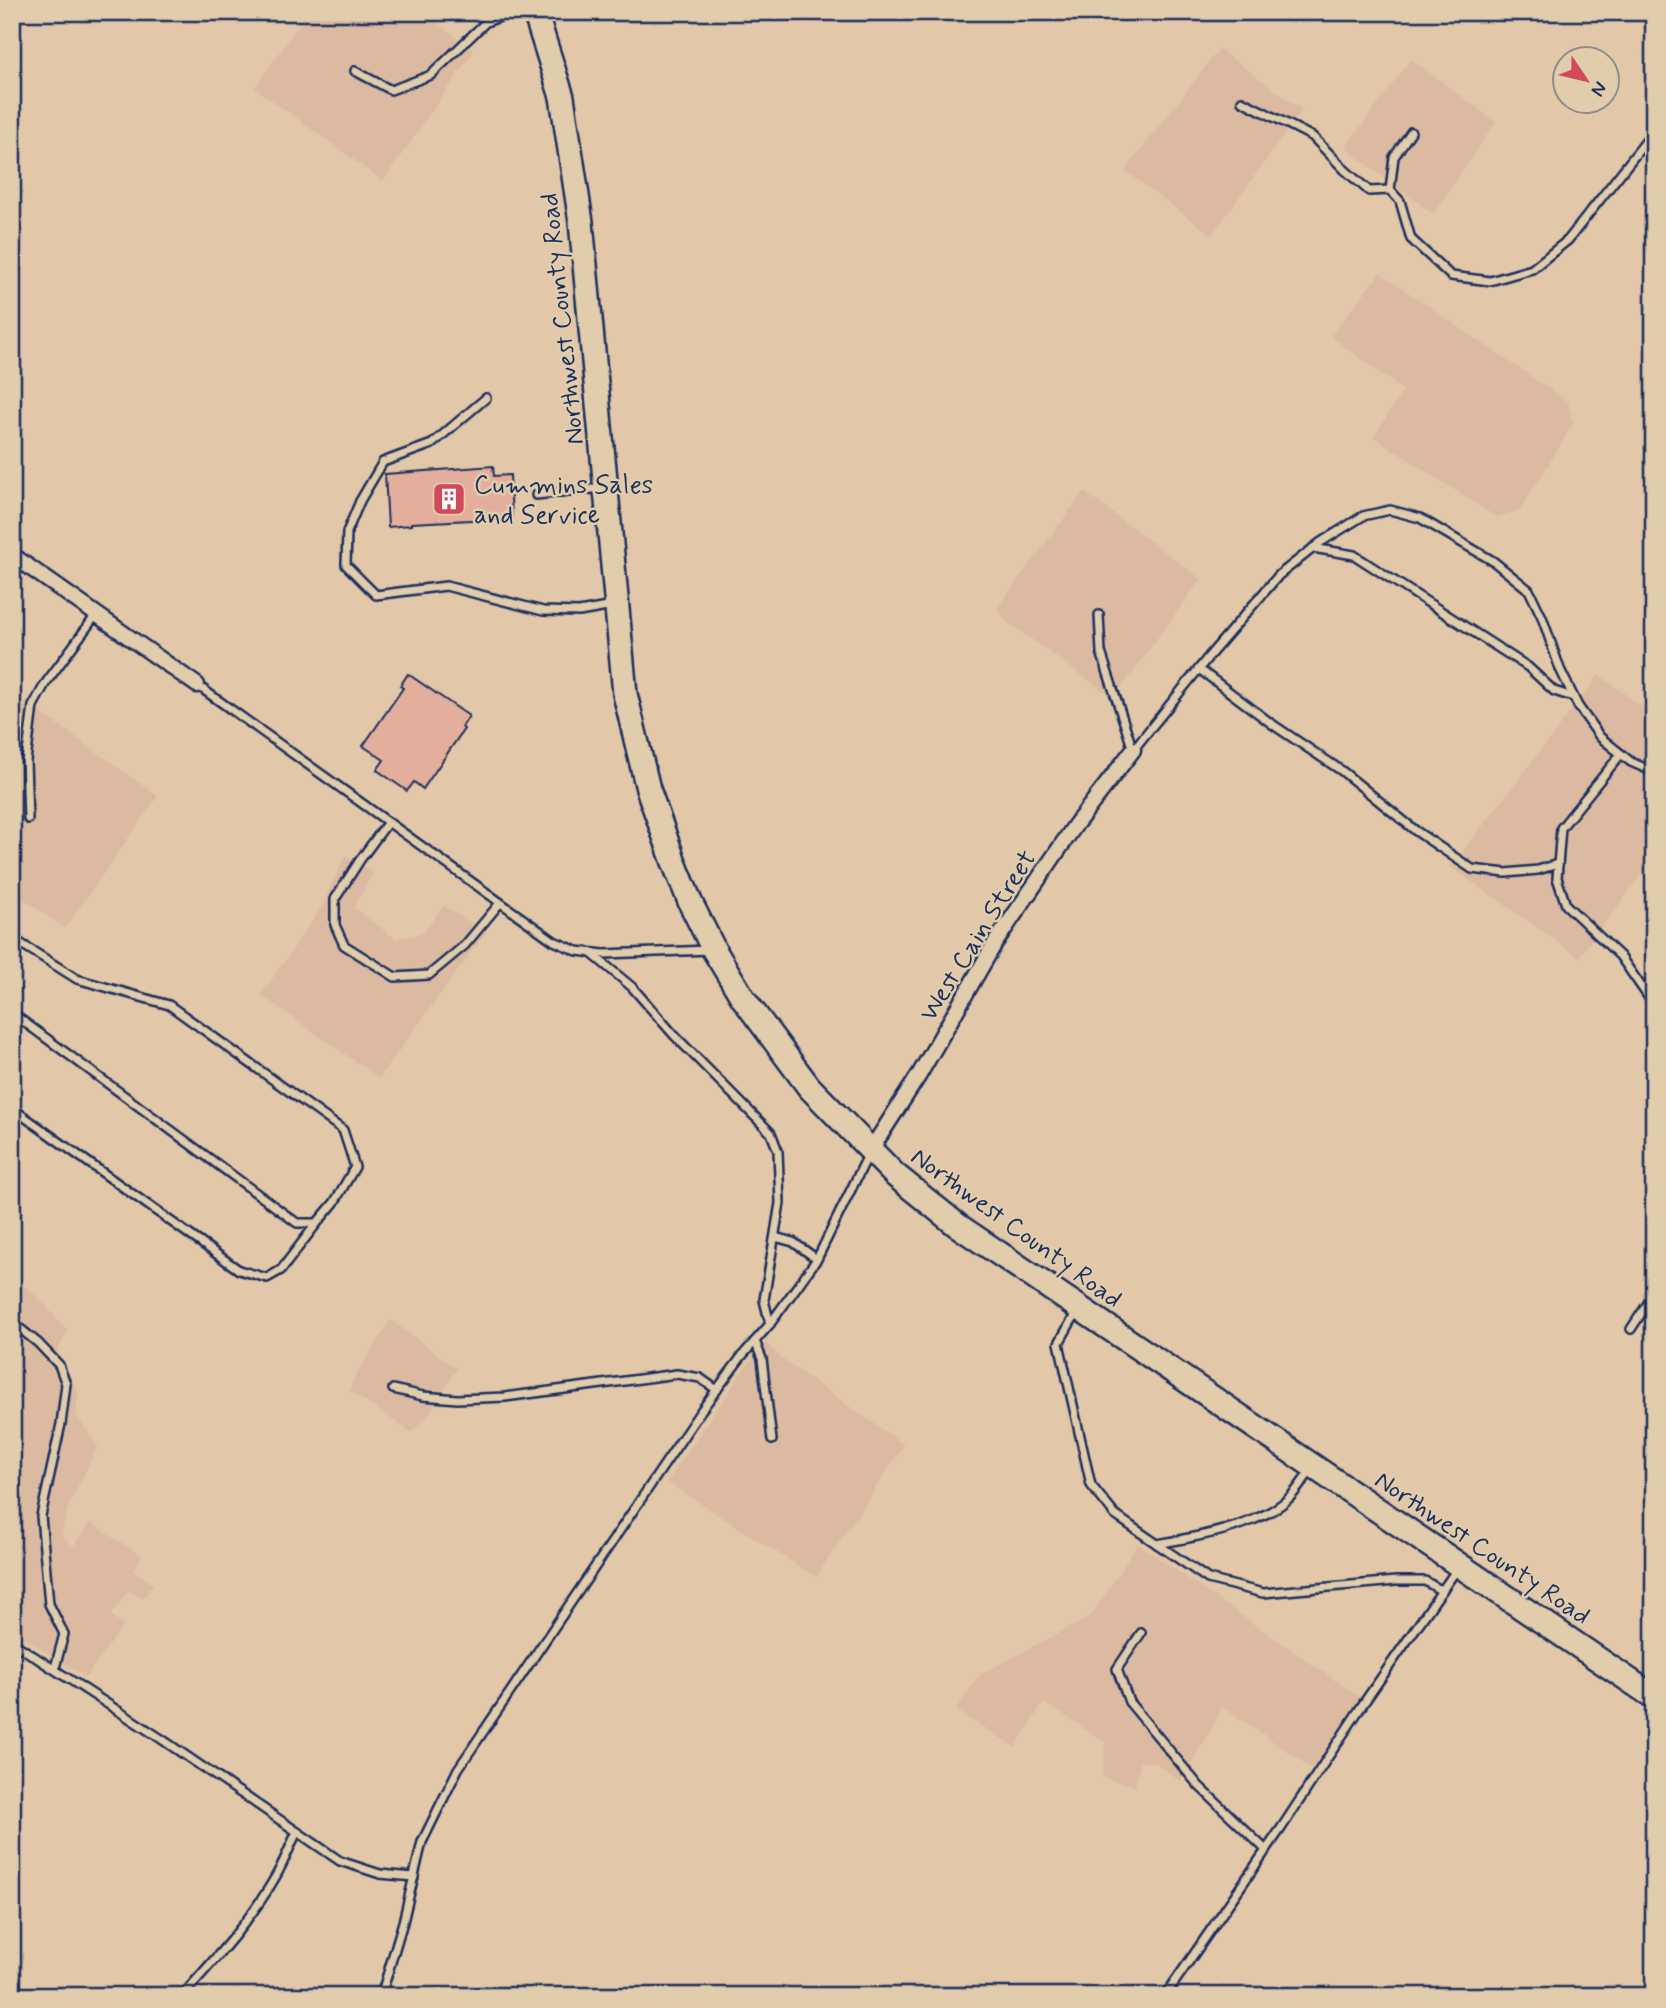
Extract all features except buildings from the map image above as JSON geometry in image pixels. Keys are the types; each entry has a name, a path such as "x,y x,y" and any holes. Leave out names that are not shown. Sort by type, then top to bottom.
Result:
{"highway":[{"name":"Northwest County Road","path":"535,12 562,97 581,222 625,694 648,789 675,865 714,950 743,998 809,1087 895,1175 957,1224 1654,1697"}],"street":[{"path":"12,555 197,685"},
{"name":"West Cain Street","path":"870,1151 919,1075 995,943 1076,824 1133,750"}],"lane":[{"path":"355,71 391,90 413,82 431,75 486,22 513,12"},
{"path":"1242,101 1313,137 1369,191 1390,190"},
{"path":"1411,132 1394,157 1390,190 1400,201 1411,239 1451,276 1490,281 1532,269 1568,240 1654,131"},
{"path":"486,398 432,444 383,462 360,501 347,532 346,565 376,595 446,586 543,611 579,612 617,605"},
{"path":"536,495 606,488"},
{"path":"1133,750 1279,575 1313,548 1363,516 1390,509 1420,518 1493,561 1529,590 1573,697 1600,737 1631,762 1654,772"},
{"path":"1313,548 1354,555 1528,667 1554,691 1573,697"},
{"path":"28,819 26,761 33,706 45,684 97,614"},
{"path":"1099,615 1101,652 1133,750"},
{"path":"1199,668 1272,724 1342,771 1416,831 1472,869 1506,873 1538,870 1558,864"},
{"path":"197,685 554,941 577,951 604,954 714,950"},
{"path":"1621,754 1561,828 1557,877 1566,905 1620,956 1654,1005"},
{"path":"388,822 335,899 335,925 344,945 396,977 429,975 465,945 500,903"},
{"path":"12,938 78,979 169,1005 343,1130 355,1167 334,1203 281,1270 267,1278 239,1270 12,1108"},
{"path":"590,953 632,987 674,1035 771,1133 778,1151 780,1203 764,1300 770,1324"},
{"path":"12,1013 297,1223 317,1223"},
{"path":"381,1996 403,1922 422,1842 457,1769 699,1412 770,1324 817,1259 870,1151"},
{"path":"775,1237 793,1242 817,1259"},
{"path":"1631,1329 1654,1294"},
{"path":"1079,1308 1059,1343 1091,1485 1115,1515 1208,1579 1263,1593 1396,1581 1425,1581 1442,1591"},
{"path":"12,1322 59,1365 65,1384 61,1424 41,1516 49,1604 64,1634 55,1668"},
{"path":"755,1341 762,1359 772,1440"},
{"path":"393,1389 423,1396 457,1399 505,1397 677,1374 700,1378 717,1390"},
{"path":"1157,1544 1204,1535 1255,1520 1288,1500 1313,1466"},
{"path":"1165,1996 1460,1565"},
{"path":"1140,1633 1118,1669 1129,1702 1199,1786 1266,1850"},
{"path":"12,1642 55,1668 340,1861 380,1874 414,1877"},
{"path":"182,1996 225,1948 256,1906 276,1876 297,1832"}],"shaded area":[{"path":"308,12 422,12 474,51 383,181 255,88"},
{"path":"1219,49 1302,110 1212,235 1125,171"},
{"path":"1411,59 1496,122 1433,214 1345,148"},
{"path":"1380,273 1568,402 1573,424 1521,509 1496,517 1374,437 1403,390 1331,336"},
{"path":"1084,492 1201,579 1121,688 1104,691 1006,621 997,608"},
{"path":"1599,675 1654,715 1654,858 1579,957 1451,867"},
{"path":"26,702 158,796 65,928 12,891 12,722"},
{"path":"345,856 373,872 354,908 396,939 422,934 444,906 486,932 379,1078 261,995 322,907"},
{"path":"12,1278 35,1294 68,1331 57,1351 78,1392 76,1415 98,1446 67,1509 62,1535 73,1546 91,1523 142,1556 133,1570 153,1584 143,1598 128,1591 111,1615 124,1625 86,1677 12,1630"},
{"path":"391,1320 457,1369 427,1417 411,1432 350,1391 354,1378"},
{"path":"766,1342 779,1357 904,1445 816,1577 667,1482 751,1359"},
{"path":"1138,1544 1362,1699 1314,1770 1222,1706 1215,1724 1180,1781 1155,1762 1140,1762 1135,1786 1102,1777 1106,1743 1044,1702 1015,1747 956,1710 978,1676 1091,1616"}],"place":[{"name":"Cummins Sales and Service","path":"449,499"}]}
